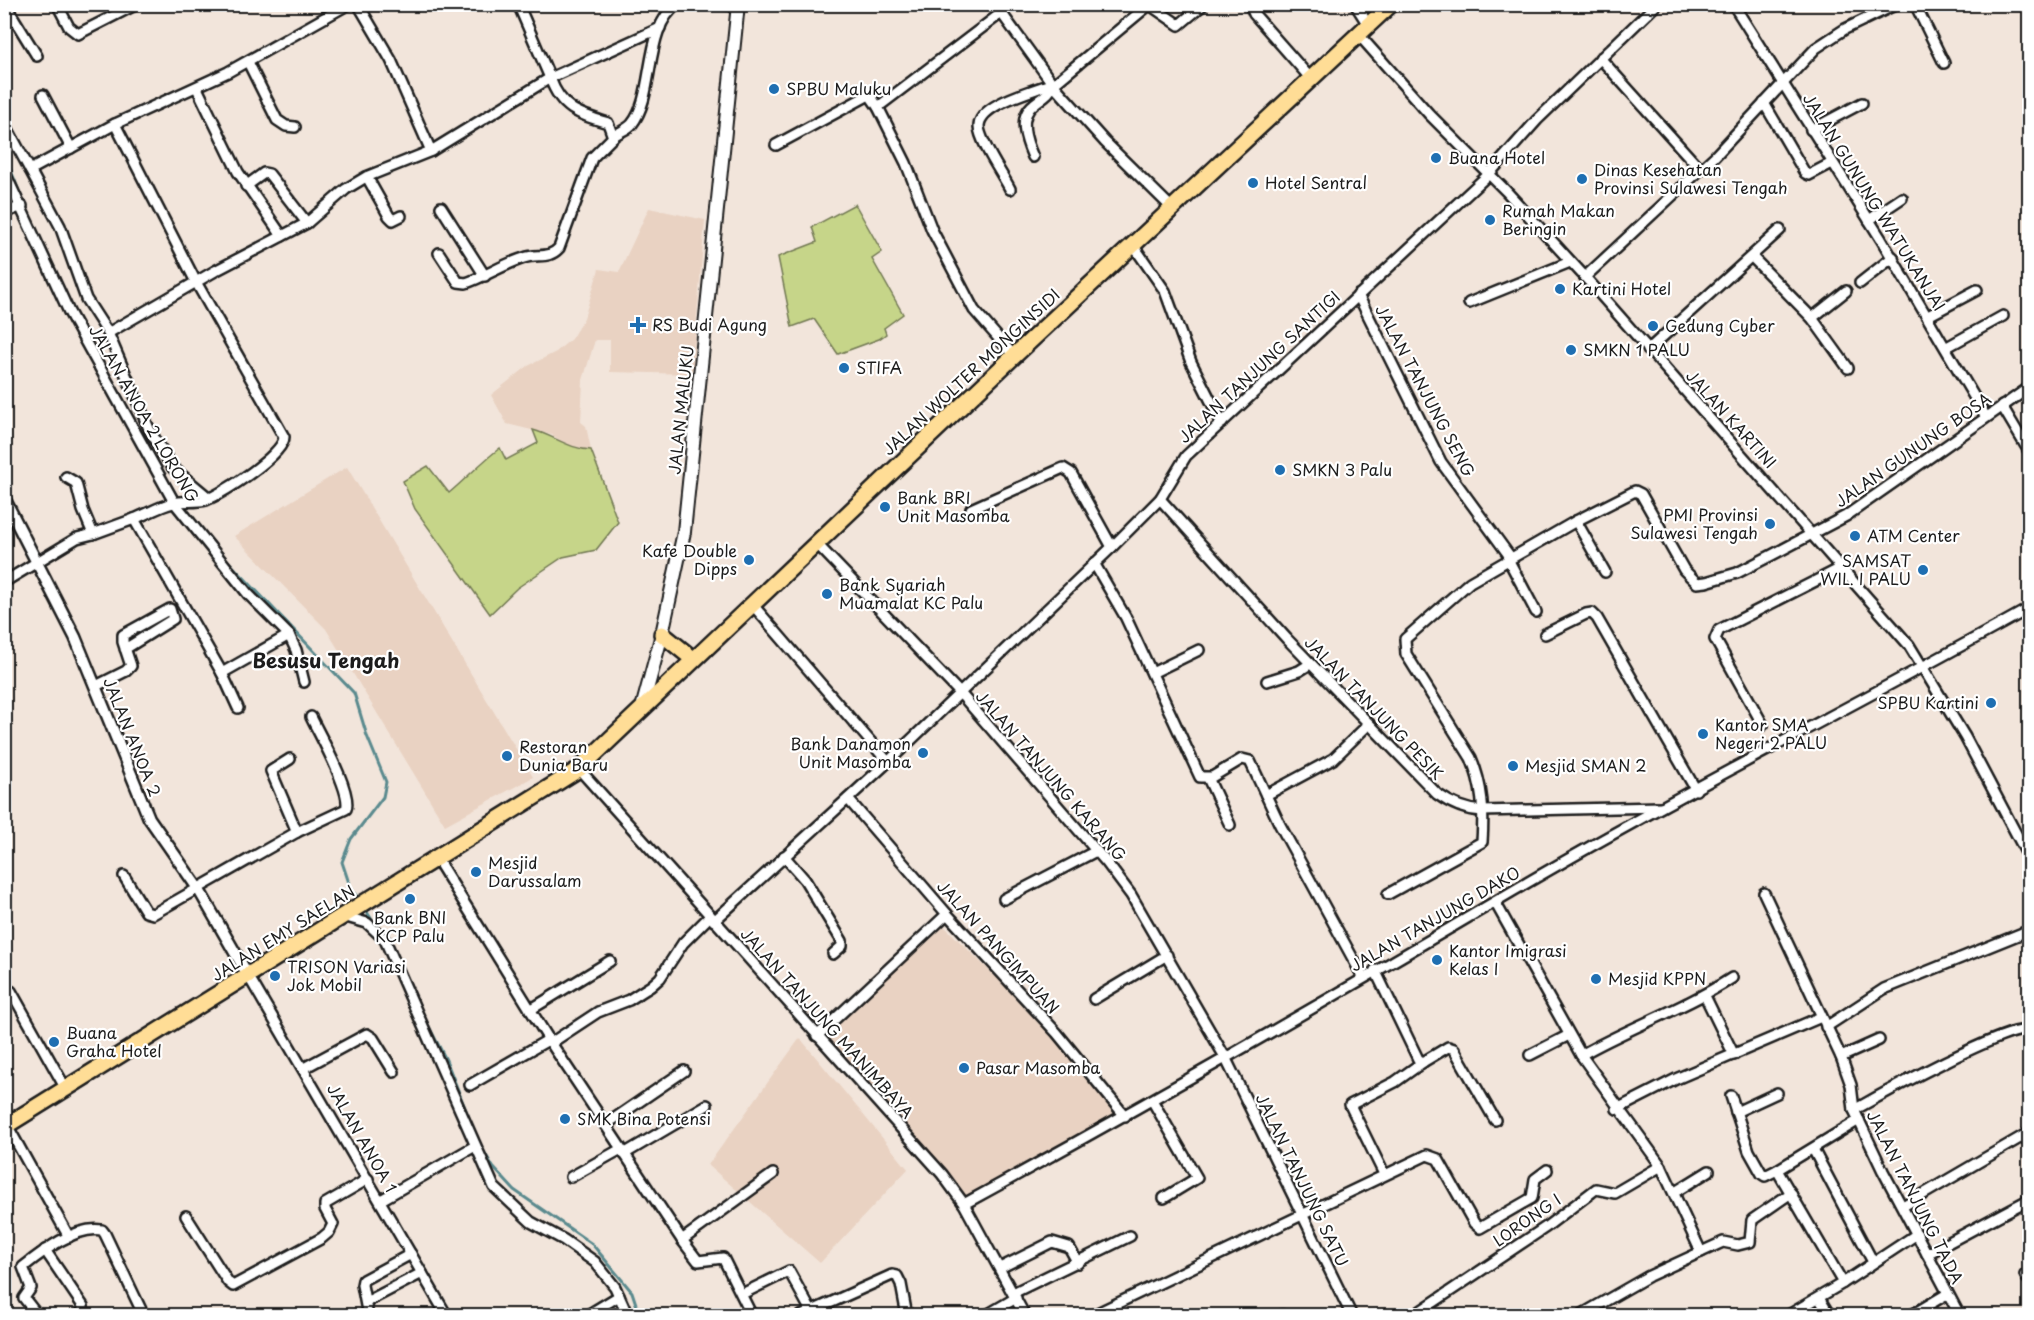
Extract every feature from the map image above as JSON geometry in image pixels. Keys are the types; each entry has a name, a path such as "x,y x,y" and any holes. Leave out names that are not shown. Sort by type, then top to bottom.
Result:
{"highway":[{"name":"JALAN WOLTER MONGINSIDI","path":"579,769 1014,356 1391,4"},
{"path":"662,634 693,659"},
{"name":"JALAN EMY SAELAN","path":"6,1126 249,977 345,914 579,769"}],"main road":[{"name":"JALAN MALUKU","path":"642,708 679,560 695,437 718,181 738,5"}],"street":[{"path":"5,4 37,56"},
{"path":"57,4 69,27 78,34 137,4"},
{"path":"30,170 115,124 197,88 248,62 349,4"},
{"path":"358,4 392,60 431,151"},
{"path":"518,4 559,100 573,110 608,123 630,126"},
{"path":"439,253 458,282 466,283 524,258 546,257 554,254 559,248 592,158 612,136 630,126 641,102 660,28 670,9 678,4"},
{"path":"723,4 738,5"},
{"path":"995,4 1000,14 1053,84 1105,142 1172,208"},
{"path":"1010,189 979,127 982,117 994,105 1053,84 1150,5 1179,25 1204,4"},
{"path":"1250,4 1254,14 1312,80"},
{"name":"JALAN KARTINI","path":"1355,4 1364,30 1429,114 1585,277 1909,645 1925,666 2030,860"},
{"name":"JALAN TANJUNG SANTIGI","path":"960,693 1160,499 1186,456 1488,175 1537,120 1658,4"},
{"name":"JALAN GUNUNG WATUKANJAI","path":"1733,4 1893,257 1986,417"},
{"path":"1585,277 1700,169 1808,56 1829,39 1897,4"},
{"path":"1916,4 1944,63"},
{"path":"878,107 1000,14"},
{"path":"108,333 196,282 307,223 346,189 367,177 431,151 550,78 660,28"},
{"path":"1600,58 1700,169"},
{"path":"248,62 277,120 286,126 295,127"},
{"path":"1032,157 1026,141 1025,117 1031,105 1049,94 1053,84"},
{"path":"197,88 227,153 246,186 282,236"},
{"path":"44,95 72,148"},
{"path":"776,145 867,96 871,97 906,163 932,230 974,310 1014,356"},
{"path":"1764,103 1805,173 1813,173 1832,163"},
{"path":"1811,130 1862,103"},
{"path":"4,122 60,226 86,298 108,333 150,430 172,468 207,499"},
{"path":"608,123 612,136"},
{"path":"4,582 77,538 134,519 174,502 207,499 264,463 284,444 284,437 196,282 115,124"},
{"name":"JALAN ANOA 2 LORONG","path":"4,171 69,312 174,502 248,594 289,635 296,650 304,682"},
{"path":"246,186 264,173 270,174 307,223"},
{"path":"367,177 389,216 393,220 401,216"},
{"path":"1869,220 1902,198"},
{"path":"4,213 22,206"},
{"path":"441,207 485,276"},
{"path":"1648,350 1780,230"},
{"path":"1133,245 1143,263 1162,284 1191,362 1222,423"},
{"path":"1752,256 1812,318 1848,368"},
{"path":"1860,283 1893,257"},
{"path":"1469,303 1570,262"},
{"path":"1928,315 1977,290"},
{"path":"1812,318 1846,291"},
{"name":"JALAN TANJUNG SENG","path":"1358,295 1441,462 1510,559 1536,612"},
{"path":"1947,347 2003,316"},
{"name":"JALAN GUNUNG BOSA","path":"1811,534 1846,516 2030,387"},
{"path":"2002,406 2030,453"},
{"path":"971,509 1063,468 1071,473 1112,547"},
{"path":"66,477 76,483 83,510 93,534"},
{"path":"1388,894 1480,844 1483,795 1479,777 1471,759 1403,646 1404,639 1470,582 1576,521 1635,491 1641,494 1684,570 1697,583 1737,573 1811,534"},
{"name":"JALAN ANOA 2","path":"4,498 96,686 149,819 199,890 249,977"},
{"name":"JALAN TANJUNG PESIK","path":"1160,499 1310,664 1437,794 1455,805 1482,811 1663,807"},
{"path":"134,519 222,673 238,708"},
{"path":"1576,521 1605,572"},
{"name":"JALAN TANJUNG KARANG","path":"817,544 960,693 1131,895 1225,1057"},
{"path":"1094,563 1126,618 1200,777 1208,778 1246,759 1250,761 1363,977"},
{"path":"1763,725 1715,639 1716,634 1719,630 1841,568"},
{"path":"752,604 888,762"},
{"name":"JALAN TANJUNG DAKO","path":"964,1204 1125,1116 1375,970 1663,807 2030,608"},
{"path":"96,686 130,669 131,660 125,649 123,635 165,609 170,609 173,619 125,649"},
{"path":"1545,634 1586,614 1592,613 1597,618 1696,790"},
{"path":"222,673 289,635"},
{"path":"1152,673 1199,650"},
{"path":"1267,681 1299,671 1310,664"},
{"path":"470,1085 550,1042 598,1012 629,1000 651,986 660,978 683,943 848,799 960,693"},
{"path":"124,876 149,915 159,913 297,832 348,806 338,774 311,717"},
{"path":"1266,795 1333,759 1369,724"},
{"path":"290,759 271,771 297,832"},
{"name":"JALAN TANJUNG MANIMBAYA","path":"579,769 913,1140 964,1204 1025,1316"},
{"path":"1208,778 1230,825"},
{"name":"JALAN PANGIMPUAN","path":"848,799 947,914 1057,1033 1125,1116"},
{"path":"1004,899 1096,851"},
{"path":"784,856 805,880 842,941 841,948 833,954"},
{"path":"437,859 550,1042 682,1240 698,1261 723,1257 752,1316"},
{"name":"JALAN TANJUNG TADA","path":"1764,893 1841,1057 1851,1085 1854,1110 1960,1316"},
{"path":"1495,902 1581,1055 1661,1166 1701,1252"},
{"path":"345,914 367,923 385,940 475,1146 498,1191 531,1222 564,1240 595,1262 607,1275 628,1316"},
{"path":"818,1036 947,914"},
{"path":"1617,1108 1734,1054 1824,1022 1890,986 2030,930"},
{"path":"1094,999 1167,955"},
{"path":"530,1010 610,961"},
{"path":"1375,970 1418,1059 1423,1062"},
{"name":"JALAN ANOA 1","path":"249,977 447,1316"},
{"path":"1581,1055 1623,1031 1704,996 1732,978"},
{"path":"11,991 66,1089"},
{"path":"1704,996 1734,1054"},
{"path":"1854,1110 1970,1049 2013,1030 2024,1028 2030,1030"},
{"path":"304,1068 367,1034 394,1072"},
{"path":"1530,1056 1569,1035"},
{"path":"1841,1057 1879,1040"},
{"path":"1384,1174 1350,1105 1395,1082 1449,1047 1454,1049 1495,1120"},
{"name":"JALAN TANJUNG SATU","path":"1225,1057 1353,1316"},
{"path":"605,1125 684,1071"},
{"path":"1736,1112 1777,1093"},
{"path":"1731,1096 1749,1151 1765,1176 1859,1120"},
{"path":"1152,1100 1197,1178 1164,1198"},
{"path":"571,1177 708,1105"},
{"path":"6,1126 69,1237"},
{"path":"1903,1206 2030,1132"},
{"path":"381,1200 475,1146"},
{"path":"1813,1149 1873,1262"},
{"path":"1091,1316 1103,1313 1427,1155 1435,1156 1474,1223 1480,1228 1532,1198 1535,1179 1547,1170"},
{"name":"LORONG I","path":"1413,1316 1546,1227 1596,1189 1615,1193 1661,1166"},
{"path":"1777,1170 1843,1283"},
{"path":"1675,1192 1709,1171"},
{"path":"682,1240 773,1174"},
{"path":"186,1216 228,1282 233,1286 322,1238 333,1224 324,1208 325,1204 368,1179"},
{"path":"1579,1316 1649,1276 1723,1242 1738,1245 1750,1242 1752,1220 1791,1193"},
{"path":"1927,1254 2030,1199"},
{"path":"38,1316 25,1301 25,1295 31,1288 22,1269 45,1250 69,1237 94,1229 104,1232 144,1316"},
{"path":"1787,1316 1843,1283 1917,1234"},
{"path":"985,1316 1015,1295 1131,1236"},
{"path":"1000,1268 1052,1242 1067,1246 1078,1263"},
{"path":"45,1250 83,1306 83,1311 78,1316"},
{"path":"368,1316 363,1280 411,1254"},
{"path":"742,1294 789,1271 811,1311"},
{"path":"366,1302 422,1273"},
{"path":"801,1316 892,1275 897,1276 901,1284 907,1316"},
{"path":"1910,1316 1947,1294"},
{"path":"586,1316 619,1296"},
{"path":"1819,1298 1830,1316"}],"shaded area":[{"name":"RS Budi Agung","path":"649,208 705,220 692,374 610,372 610,340 595,340 583,380 581,422 586,426 591,450 573,449 552,435 507,424 491,395 528,366 556,352 571,339 584,318 599,269 619,272"},
{"path":"347,467 533,777 445,825 326,629 234,536"},
{"name":"Pasar Masomba","path":"944,926 1010,991 1089,1078 1117,1117 966,1198 916,1137 822,1038"},
{"path":"800,1038 908,1169 820,1263 708,1165"}],"green space":[{"path":"855,204 882,252 872,259 903,314 884,328 886,334 879,339 838,354 814,319 792,327 778,257 817,242 812,227"},
{"path":"533,430 568,445 591,450 618,522 596,550 563,557 517,588 490,614 415,509 403,481 428,466 449,493 500,448 506,460 538,443"}],"waterway":[{"path":"4,153 25,206"},
{"path":"150,449 179,500"},
{"path":"226,559 354,693 367,736 386,782 383,797 351,839 342,862 351,889 360,901"},
{"path":"365,909 376,926"},
{"path":"421,1011 446,1060 479,1143 493,1167 514,1190 592,1244 632,1292 640,1316"}],"place":[{"name":"SPBU Maluku","path":"774,89"},
{"name":"Buana Hotel","path":"1436,158"},
{"name":"Dinas Kesehatan Provinsi Sulawesi Tengah","path":"1582,179"},
{"name":"Hotel Sentral","path":"1253,183"},
{"name":"Rumah Makan Beringin","path":"1490,220"},
{"name":"Kartini Hotel","path":"1560,289"},
{"name":"RS Budi Agung","path":"638,325"},
{"name":"Gedung Cyber","path":"1653,326"},
{"name":"SMKN 1 PALU","path":"1571,350"},
{"name":"STIFA","path":"844,368"},
{"name":"SMKN 3 Palu","path":"1280,470"},
{"name":"Bank BRI Unit Masomba","path":"885,507"},
{"name":"PMI Provinsi Sulawesi Tengah","path":"1770,524"},
{"name":"ATM Center","path":"1855,536"},
{"name":"Kafe Double Dipps","path":"749,560"},
{"name":"SAMSAT WIL. I PALU","path":"1923,570"},
{"name":"Bank Syariah Muamalat KC Palu","path":"827,594"},
{"name":"SPBU Kartini","path":"1991,703"},
{"name":"Kantor SMA Negeri 2 PALU","path":"1703,734"},
{"name":"Bank Danamon Unit Masomba","path":"923,753"},
{"name":"Restoran Dunia Baru","path":"507,756"},
{"name":"Mesjid SMAN 2","path":"1513,766"},
{"name":"Mesjid Darussalam","path":"476,872"},
{"name":"Bank BNI KCP Palu","path":"410,899"},
{"name":"Kantor Imigrasi Kelas I","path":"1437,960"},
{"name":"TRISON Variasi Jok Mobil","path":"275,976"},
{"name":"Mesjid KPPN","path":"1596,979"},
{"name":"Buana Graha Hotel","path":"54,1042"},
{"name":"Pasar Masomba","path":"964,1068"},
{"name":"SMK Bina Potensi","path":"565,1119"}],"district":[{"name":"Besusu Tengah","path":"326,661"}]}
